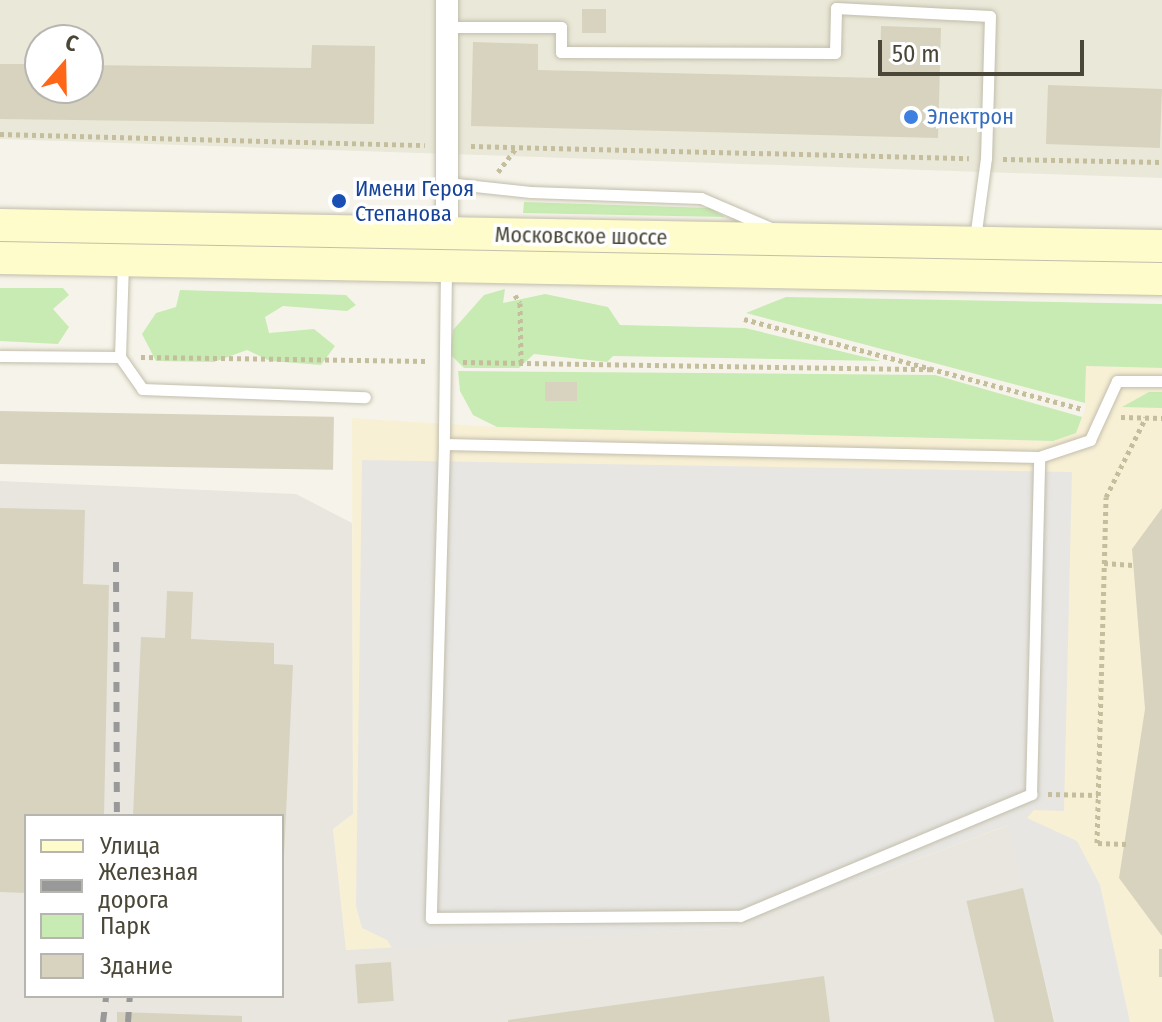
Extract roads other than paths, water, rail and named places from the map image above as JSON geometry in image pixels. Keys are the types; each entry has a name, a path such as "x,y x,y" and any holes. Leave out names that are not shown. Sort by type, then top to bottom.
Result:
{"main road":[{"name":"Московское шоссе","path":"0,225 446,250 1162,279"},
{"name":"Московское шоссе","path":"0,258 123,260 799,240 1162,246"}],"street":[{"path":"446,250 447,0"}],"lane":[{"path":"447,27 561,27 561,52 835,53 836,4 990,16 986,158 974,243"},
{"path":"447,183 531,192 701,198 799,240"},
{"path":"446,250 431,918 740,916 1031,794 1039,457"},
{"path":"123,260 120,357 142,389 365,397"},
{"path":"0,356 120,357"},
{"path":"444,444 1039,457 1090,440 1117,381 1162,381"}],"railway":[{"path":"116,562 117,814"},
{"path":"103,1022 106,998"},
{"path":"128,1022 130,998"}],"place":[{"name":"Электрон","path":"911,117"},
{"name":"Имени Героя Степанова","path":"339,201"}]}
